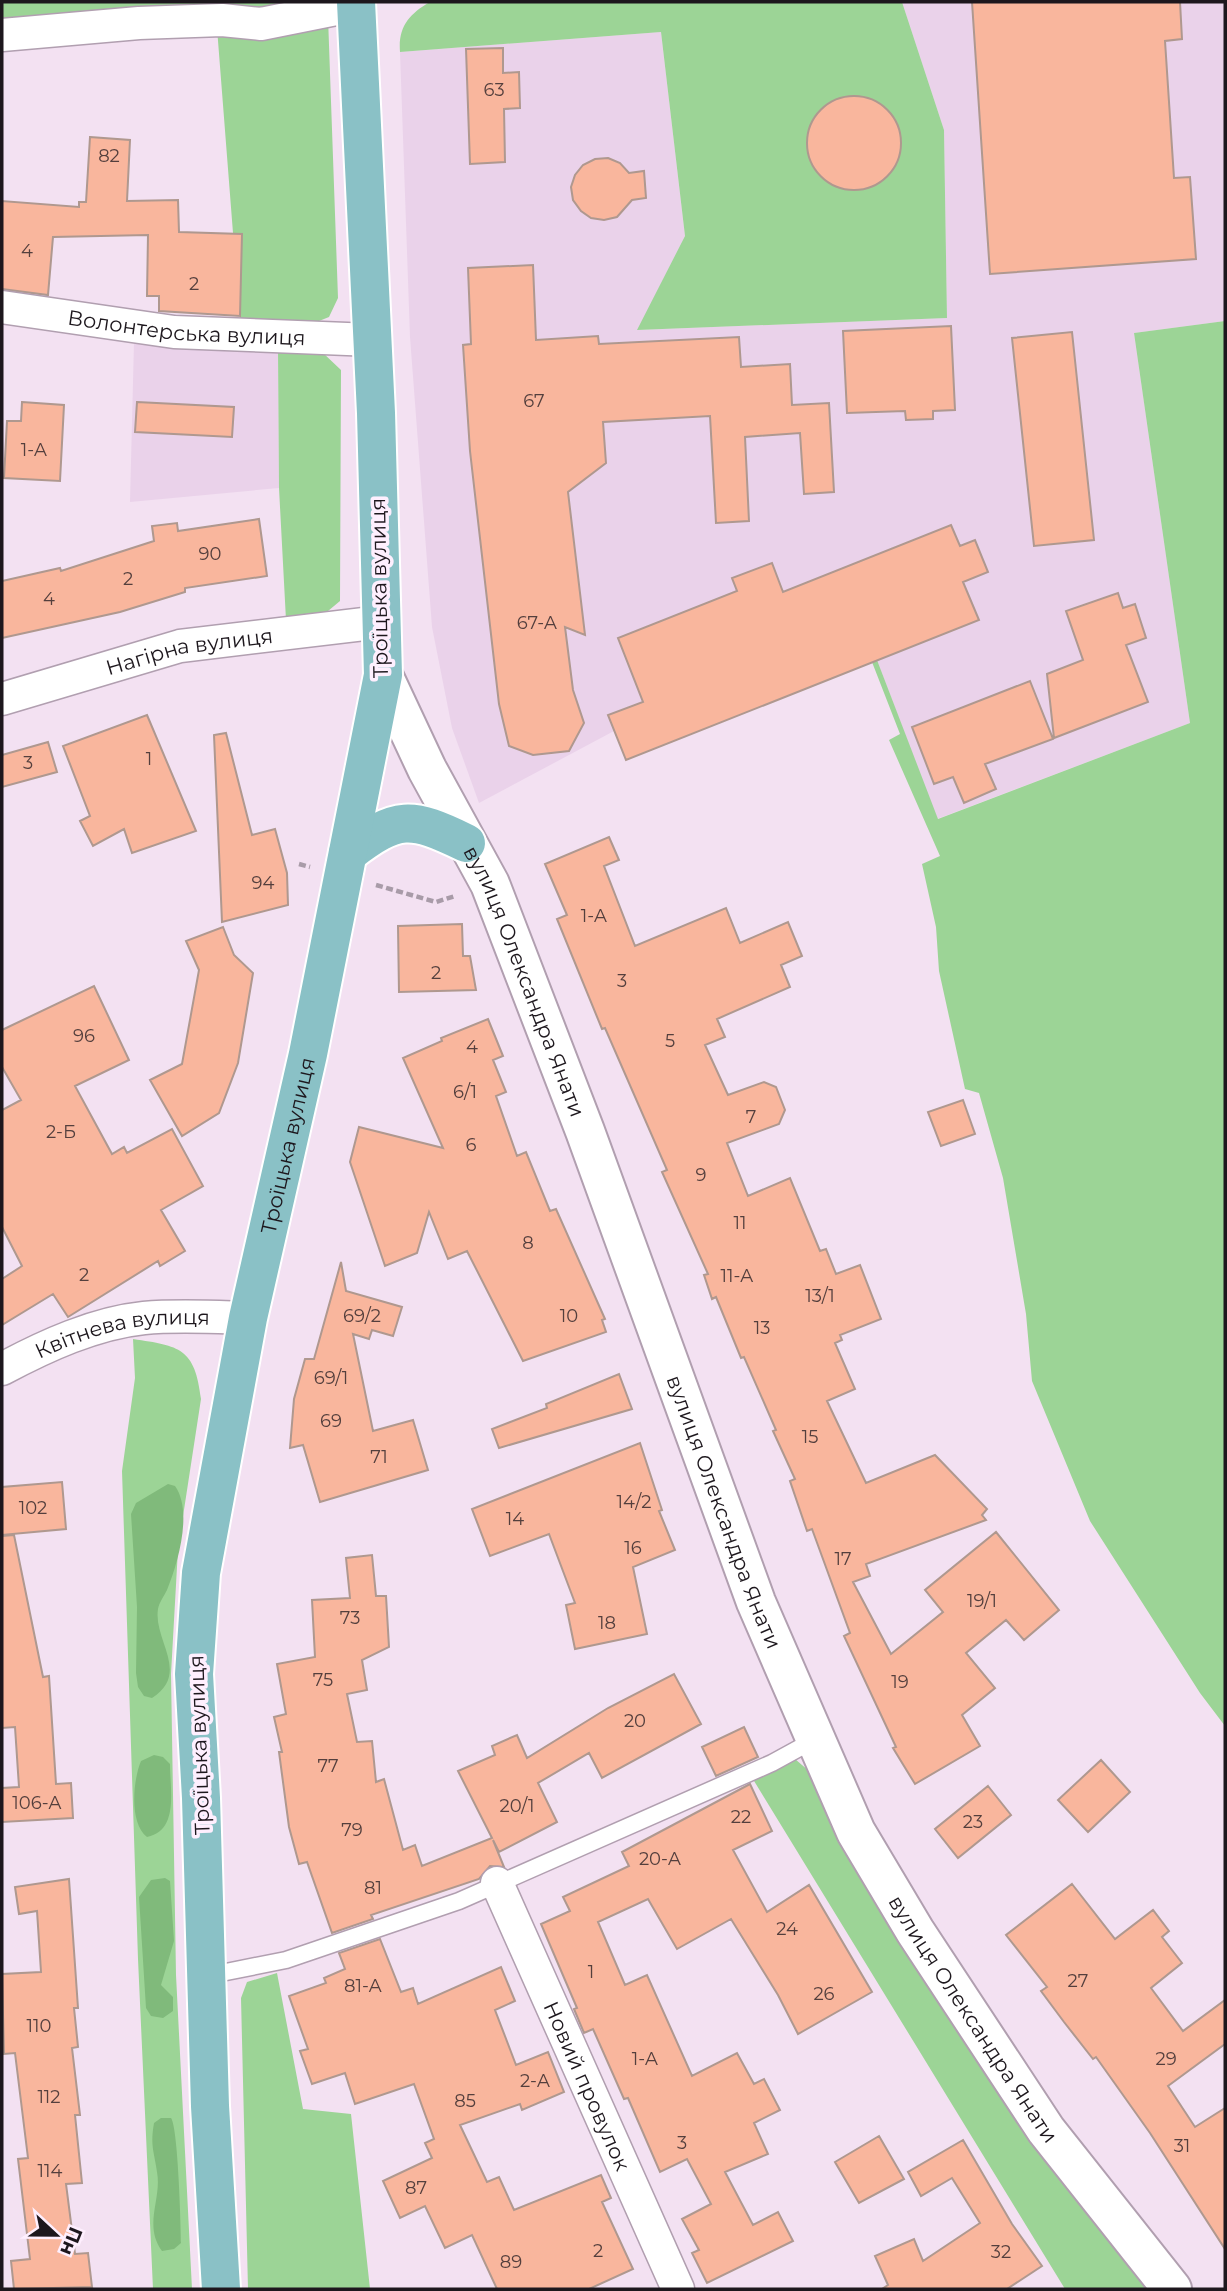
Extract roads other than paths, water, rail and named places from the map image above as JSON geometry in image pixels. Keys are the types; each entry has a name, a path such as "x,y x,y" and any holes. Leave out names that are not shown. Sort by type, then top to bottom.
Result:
{"main road":[{"name":"Троїцька вулиця","path":"221,2289 194,1674 201,1573 248,1318 308,1054 383,675 372,340 356,4"},
{"path":"346,865 380,829 415,822 466,843"}],"street":[{"path":"2,35 139,23 222,20 261,24 356,4"},
{"name":"Волонтерська вулиця","path":"2,306 174,332 372,340"},
{"name":"Нагірна вулиця","path":"2,699 180,646 381,622"},
{"name":"вулиця Олександра Янати","path":"383,675 466,843 490,884 585,1131 756,1602 856,1832 930,1953 1046,2130 1172,2289"},
{"name":"Квітнева вулиця","path":"2,1369 35,1352 91,1330 144,1318 248,1318"},
{"name":"Новий провулок","path":"497,1883 678,2289"}],"lane":[{"path":"206,1976 286,1960 459,1901 772,1763 814,1740"}]}
